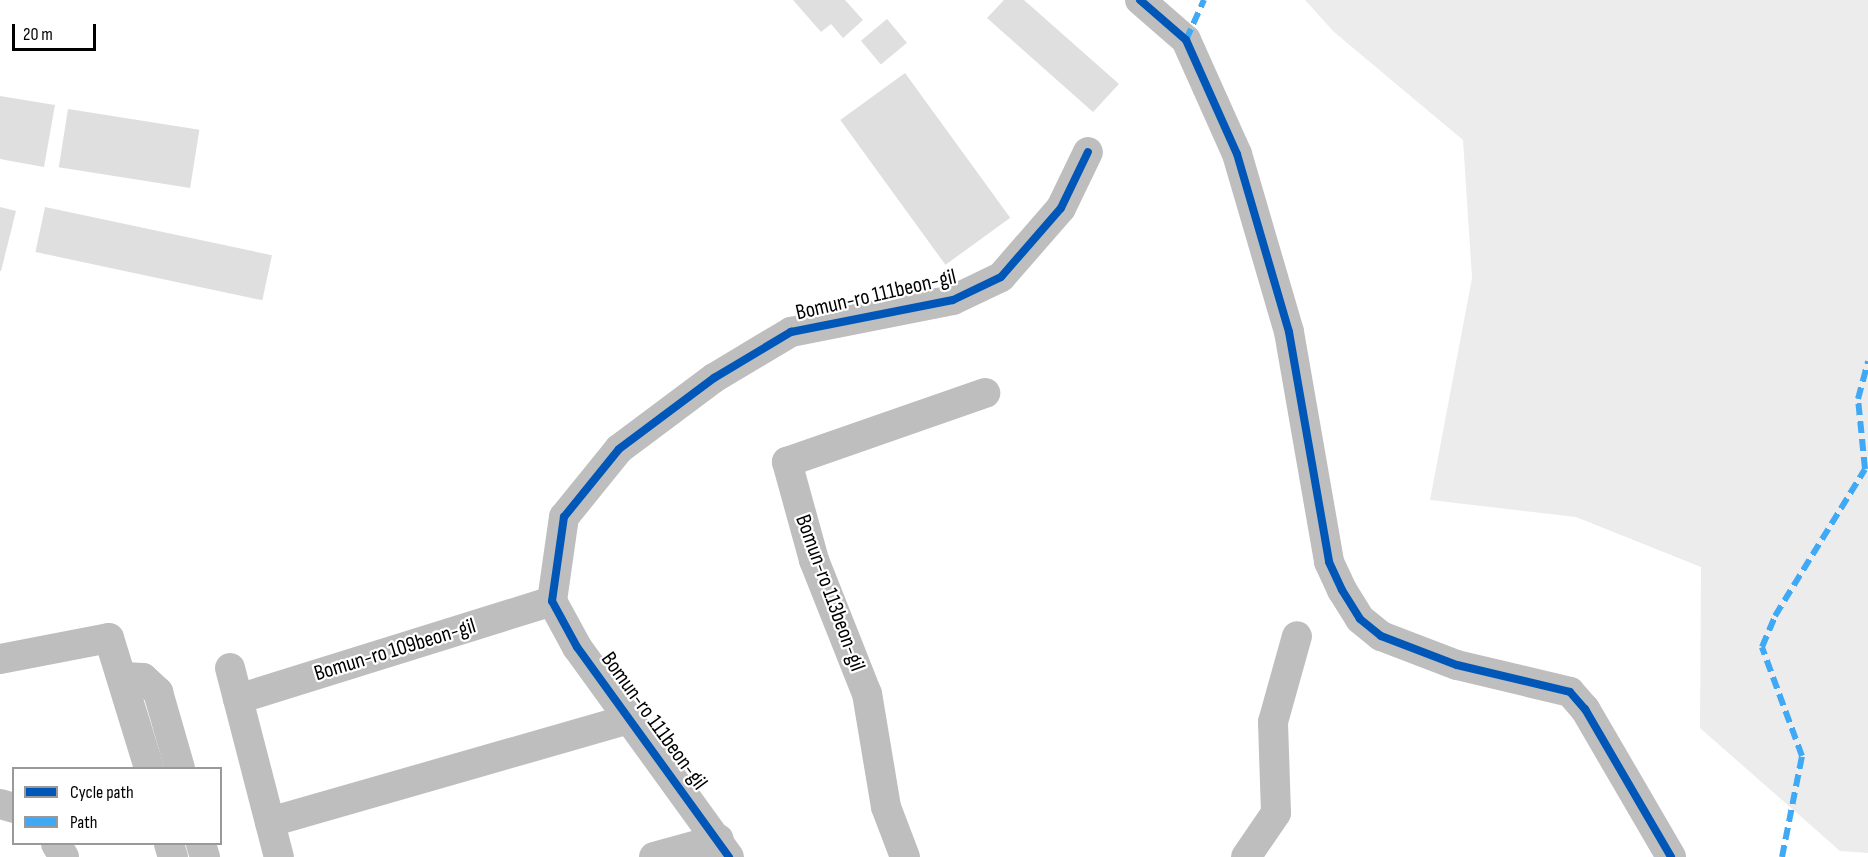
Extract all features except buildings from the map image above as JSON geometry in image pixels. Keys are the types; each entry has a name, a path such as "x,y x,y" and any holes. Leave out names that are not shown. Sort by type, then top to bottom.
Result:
{"street":[{"path":"1140,0 1186,40 1237,154 1289,332 1329,562 1342,590 1360,619 1381,636 1457,664 1570,692 1671,857"},
{"name":"Bomun-ro 111beon-gil","path":"654,857 724,848 577,647 552,601 564,517 619,449 714,378 791,332 953,300 1001,277 1060,208 1088,152"},
{"name":"Bomun-ro 113beon-gil","path":"906,857 886,807 867,694 814,560 787,462 985,393"},
{"name":"Bomun-ro 109beon-gil","path":"238,699 552,601"},
{"path":"1246,857 1276,813 1273,722 1297,636"},
{"path":"0,659 109,638 124,677 149,767"},
{"path":"230,668 279,857"},
{"path":"124,677 143,678 158,692 180,767"},
{"name":"Bomun-ro 111beon-gil","path":"270,822 629,719"}],"shaded area":[{"path":"1305,0 1868,0 1868,853 1840,851 1700,728 1701,567 1576,517 1430,500 1472,278 1463,140 1334,32"}],"marked path":[{"path":"1186,40 1204,0"},
{"path":"1782,857 1802,756 1762,647 1775,616 1865,469 1858,399 1868,361"}],"cycle path":[{"path":"1140,0 1186,40 1237,154 1289,332 1329,562 1342,590 1360,619 1381,636 1457,665 1570,692 1585,709 1671,857"},
{"path":"729,857 577,647 552,601 564,517 619,449 714,378 791,332 953,300 1001,277 1061,208 1088,152"}]}
